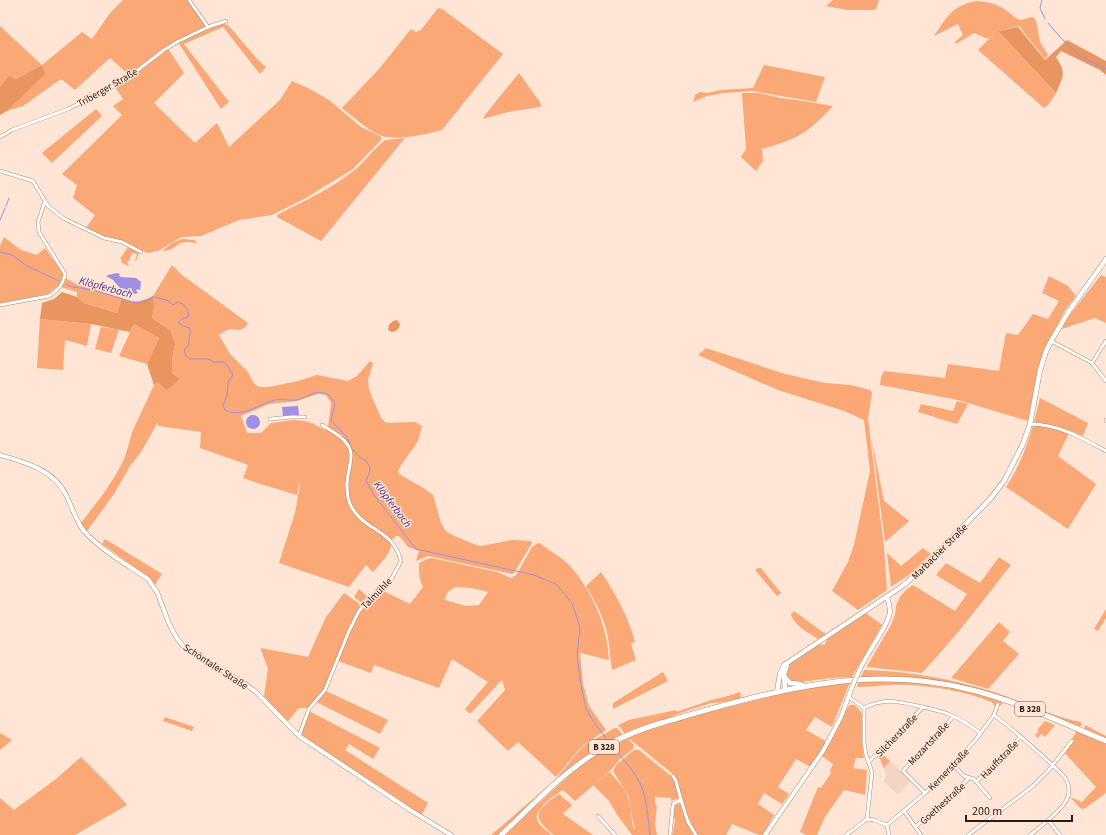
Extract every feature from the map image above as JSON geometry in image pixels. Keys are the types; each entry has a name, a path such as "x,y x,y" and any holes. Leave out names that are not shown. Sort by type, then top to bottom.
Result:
{"main road":[{"name":"Marbacher Straße","path":"790,661 904,585 925,566 991,498 1004,481 1023,444 1030,424 1040,370 1051,340 1069,311 1106,259"},
{"path":"785,690 785,668 790,661"},
{"path":"777,692 781,670 784,665 790,661"},
{"path":"784,674 790,683 805,686"},
{"name":"B 328","path":"501,835 575,768 595,752 617,740 652,726 777,692 805,686 840,681 874,679 916,680 954,686 1008,701 1106,741"}],"street":[{"path":"189,0 208,27"},
{"name":"Triberger Straße","path":"0,138 12,130 68,109 105,91 130,76 177,42 208,27 226,21"},
{"path":"0,171 33,181 45,201 63,218 104,238 122,242 141,252"},
{"path":"0,305 49,296 56,292 64,281 65,274 39,232 38,222 45,201"},
{"path":"1051,340 1092,363 1106,381"},
{"path":"1092,363 1106,341"},
{"path":"270,419 291,417 305,418"},
{"path":"1030,424 1056,428 1077,435 1106,449"},
{"name":"Talmühle","path":"299,736 309,709 325,690 349,631 359,611 380,588 392,578 401,561 397,548 391,541 362,518 351,506 347,496 347,478 351,453 348,445 334,432 322,425"},
{"name":"Schöntaler Straße","path":"0,456 32,465 58,483 66,493 79,523 86,533 96,543 148,579 157,592 174,633 183,646 190,652 247,685 257,693 299,736 410,810 452,835"},
{"path":"765,835 823,752 869,650 888,619 890,611 887,596"},
{"path":"849,697 864,708"},
{"path":"864,708 876,703 889,701 940,710 967,723 980,733"},
{"name":"Kernerstraße","path":"887,825 926,793 953,765 977,738 994,715 998,704"},
{"name":"Silcherstraße","path":"868,762 881,751 923,707"},
{"path":"846,835 866,819 872,772 864,743 864,708"},
{"path":"994,715 1021,736 1067,781 1069,792 1068,798 1048,820 1030,835"},
{"name":"Mozartstraße","path":"926,793 903,771 954,716"},
{"name":"Hauffstraße","path":"976,782 1021,736"},
{"path":"968,835 1033,786 1053,766 1072,741"},
{"path":"953,765 964,776 974,779 990,798"},
{"path":"673,776 676,781 688,822 696,835"},
{"name":"Goethestraße","path":"915,827 950,798 969,778"},
{"path":"670,835 674,803 681,800"},
{"path":"904,811 921,835"},
{"path":"598,816 615,835"},
{"path":"866,819 874,820 887,825 889,835"},
{"path":"1048,820 1060,835"}],"shaded area":[{"path":"123,0 188,0 206,25 205,27 167,47 184,73 154,103 195,143 217,123 229,147 280,100 292,81 329,100 361,127 380,136 382,139 353,169 304,199 272,215 239,220 201,236 183,237 158,251 147,253 124,241 104,237 86,228 95,215 73,198 77,185 62,174 122,115 113,106 123,99 115,87 130,78 129,75 110,58 75,90 61,79 23,106 7,111 44,74 42,65 82,32 92,39 110,13"},
{"path":"833,0 879,0 876,9 873,10 847,10 826,6"},
{"path":"977,1 996,5 1020,20 1033,17 1036,20 1040,42 1048,55 1045,59 1019,26 998,31 1056,93 1049,104 1044,108 978,50 994,34 988,39 974,33 956,44 955,42 963,35 958,24 934,36 951,13 961,6"},
{"path":"438,8 442,9 503,54 442,130 407,137 393,138 381,135 363,125 342,108 379,69 411,29 416,32 421,30"},
{"path":"223,23 229,26 257,59 266,67 260,74 223,27 184,44 229,102 221,109 178,42"},
{"path":"0,26 42,65 16,79 9,77 0,87"},
{"path":"1018,27 1045,60 1067,40 1106,61 1106,75 1100,70 1061,51 1056,57 1062,67 1063,75 1056,93 998,31"},
{"path":"42,65 45,74 7,111 0,115 0,87 9,76 16,79"},
{"path":"764,65 825,77 816,102 752,91 707,96 693,102 695,95 700,92 707,93 721,90 753,88"},
{"path":"519,73 540,102 541,106 508,112 483,119 485,115"},
{"path":"742,93 758,93 833,106 803,133 792,139 762,149 763,161 756,171 741,157 746,149"},
{"path":"96,109 102,116 52,163 42,153"},
{"path":"405,138 321,241 277,217 277,215 318,194 347,176 360,166 385,140"},
{"path":"4,237 21,250 37,255 45,248 67,279 78,285 122,298 117,313 84,303 77,297 77,292 58,286 48,294 0,304 0,246"},
{"path":"182,239 194,240 198,244 185,242 172,249 162,251 174,242"},
{"path":"128,247 139,253 135,261 137,254 132,253 129,261 126,262 129,264 128,266 121,262 122,260 120,259"},
{"path":"172,265 182,275 248,323 242,329 229,329 219,335 230,354 248,372 254,384 260,387 269,387 298,381 317,375 348,381 357,376 370,361 373,363 368,380 369,390 381,418 388,423 415,422 422,426 418,441 400,467 398,471 399,474 433,495 441,523 445,530 450,534 481,546 512,540 531,541 532,543 514,573 512,574 428,556 416,561 419,551 408,547 399,536 396,536 392,540 359,514 350,501 348,494 351,454 353,453 342,438 328,427 331,403 326,395 318,394 297,401 269,404 241,416 247,433 261,433 271,423 293,420 305,421 325,430 327,428 349,449 350,453 346,475 346,497 350,507 363,522 391,541 391,546 388,554 373,572 366,565 349,587 279,563 295,513 300,484 297,495 243,478 248,465 200,448 201,432 158,426 158,422 114,494 87,531 81,523 117,473 125,457 133,430 154,385 158,382 179,378 172,373 172,360 175,344 171,331 152,318 154,308 153,296"},
{"path":"117,273 120,274 119,276 121,277 136,278 141,282 140,290 137,289 136,291 138,292 136,294 129,293 125,289 120,288 113,280 106,276"},
{"path":"1101,275 1106,277 1106,323 1095,318 1062,329 1065,321"},
{"path":"1049,276 1068,286 1076,296 1065,310 1049,342 1028,421 958,400 880,385 881,377 884,371 945,378 948,364 999,371 1006,333 1018,335 1033,314 1048,319 1059,301 1042,293"},
{"path":"62,292 77,297 84,303 117,313 122,298 138,302 153,296 154,308 152,318 171,331 175,344 172,360 172,373 180,379 167,390 158,382 154,385 147,364 159,338 134,324 130,332 91,324 40,319 42,303 54,299"},
{"path":"40,319 91,324 87,346 65,340 63,370 37,368"},
{"path":"397,320 400,324 398,330 392,332 388,330 389,325 393,321"},
{"path":"134,324 159,338 147,364 119,356"},
{"path":"101,327 119,330 111,353 95,349"},
{"path":"706,348 785,374 825,383 851,385 870,390 872,393 868,419 884,547 887,590 858,610 832,591 848,562 854,545 870,471 864,420 844,411 778,390 698,355"},
{"path":"1040,398 1088,423 1083,436 1070,431 1058,456 1096,484 1068,529 1006,487 1023,455"},
{"path":"957,401 968,404 957,424 918,412 921,404 953,411"},
{"path":"298,406 299,415 283,416 282,407"},
{"path":"253,415 258,417 260,422 258,427 253,429 248,427 246,422 248,417"},
{"path":"872,441 884,501 909,521 885,542"},
{"path":"105,539 162,574 155,585 148,577 102,544"},
{"path":"538,543 541,544 564,560 583,582 601,620 608,649 609,660 580,653 583,684 589,706 606,730 582,746 556,777 518,742 508,751 477,721 505,690 502,680 470,714 465,709 488,682 452,659 439,688 374,665 371,673 338,661 350,631 360,612 377,592 381,590 410,604 423,587 419,572 419,563 432,558 497,572 511,578 517,574 532,547","holes":["456,587 471,588 488,592 479,605 466,606 445,600 446,595 451,589"]},
{"path":"923,548 931,554 913,572 891,587 887,553 901,566"},
{"path":"999,557 1011,565 957,634 922,673 867,666 891,625 895,615 896,606 900,597 906,590 913,585 955,611 967,594 936,575 946,563 980,583"},
{"path":"761,568 781,593 777,596 755,570"},
{"path":"601,572 621,605 635,641 631,644 636,660 612,670 609,642 605,624 597,605 586,586"},
{"path":"359,589 367,596 362,603 354,597"},
{"path":"344,593 362,606 349,628 325,688 308,708 299,708 288,721 286,721 264,696 268,669 261,648 308,657 326,617"},
{"path":"1106,609 1106,618 1098,631 1094,629"},
{"path":"794,611 826,634 818,639 802,628 795,622 791,614"},
{"path":"866,613 882,625 852,677 794,683 786,676 787,666 792,661 819,644 825,645 827,639"},
{"path":"999,622 1010,632 1003,641 1019,654 988,689 951,678"},
{"path":"864,670 930,676 962,683 994,692 1048,713 1081,722 1082,725 1080,727 981,690 911,678 861,677"},
{"path":"663,672 668,681 613,709 613,703"},
{"path":"859,681 919,682 941,685 972,692 1003,703 1000,706 997,704 994,706 993,703 969,694 927,686 887,685 857,687"},
{"path":"850,682 832,727 815,717 806,730 827,742 811,767 796,759 778,787 789,794 782,804 764,793 758,804 774,815 763,835 759,835 732,824 726,835 697,835 687,814 674,775 630,739 629,740 634,745 633,749 620,759 610,771 575,801 563,790 542,806 537,815 538,822 552,835 504,835 584,762 630,736 662,724 768,697 815,686"},
{"path":"326,691 388,720 380,734 316,702"},
{"path":"740,692 741,698 712,703 692,709 625,734 618,725 629,720 676,710 676,712"},
{"path":"850,705 855,705 861,712 863,718 862,743 864,758 856,758 853,768 867,770 865,795 844,790 825,817 817,835 806,835 800,832 818,787 821,788 831,773 830,771 833,764 822,756"},
{"path":"309,711 380,748 373,759 349,744 345,750 428,803 421,816 304,738 302,734"},
{"path":"165,717 194,727 192,731 163,721"},
{"path":"1045,721 1055,725 1045,737 1041,734 1038,738 1035,735 1039,731 1037,730"},
{"path":"1085,725 1106,736 1106,739 1084,729"},
{"path":"617,728 623,735 601,746 582,759 498,835 491,835 555,780 583,746"},
{"path":"1076,730 1106,742 1106,793 1084,809 1080,808 1070,797 1082,802 1096,787 1064,752"},
{"path":"0,733 12,740 0,750"},
{"path":"634,750 639,750 676,781 679,798 671,801 671,798 655,797 655,804 657,806 655,825 657,835 632,835 609,801 593,785 610,772 628,797 632,822 635,829 629,797 613,771 616,765"},
{"path":"882,754 890,761 884,768 879,757"},
{"path":"81,757 127,805 75,835 0,835 0,798 14,810 56,779"},
{"path":"890,761 911,781 898,795 884,782 886,776 884,768"},
{"path":"559,794 572,805 563,814 593,835 554,835 541,822 539,813 541,809 545,804"},
{"path":"677,803 681,804 688,825 694,835 671,835 673,833 675,819 673,816 674,806"}],"waterway":[{"path":"1042,0 1040,8 1045,19"},
{"path":"1048,23 1080,56 1106,69"},
{"path":"6,206 9,198"},
{"path":"0,220 5,208"},
{"name":"Klöpferbach","path":"0,252 12,255 27,266 59,281"},
{"name":"Klöpferbach","path":"67,285 94,290 136,303 146,301 153,297 167,300 173,305 178,302 182,304 185,306 189,314 188,317 182,319 178,323 190,328 189,345 184,350 186,356 190,359 208,359 214,362 223,362 227,365 233,375 228,382 227,396 223,405 225,410 238,413 278,399 296,400 319,392 329,395 335,403 331,421 346,436 352,449 366,461 370,467 366,481 374,495 416,549 534,575 556,584 572,603 580,628 577,655 586,709 606,738"},
{"name":"Klöpferbach","path":"615,750 625,761 640,783 646,802 650,835"}]}
